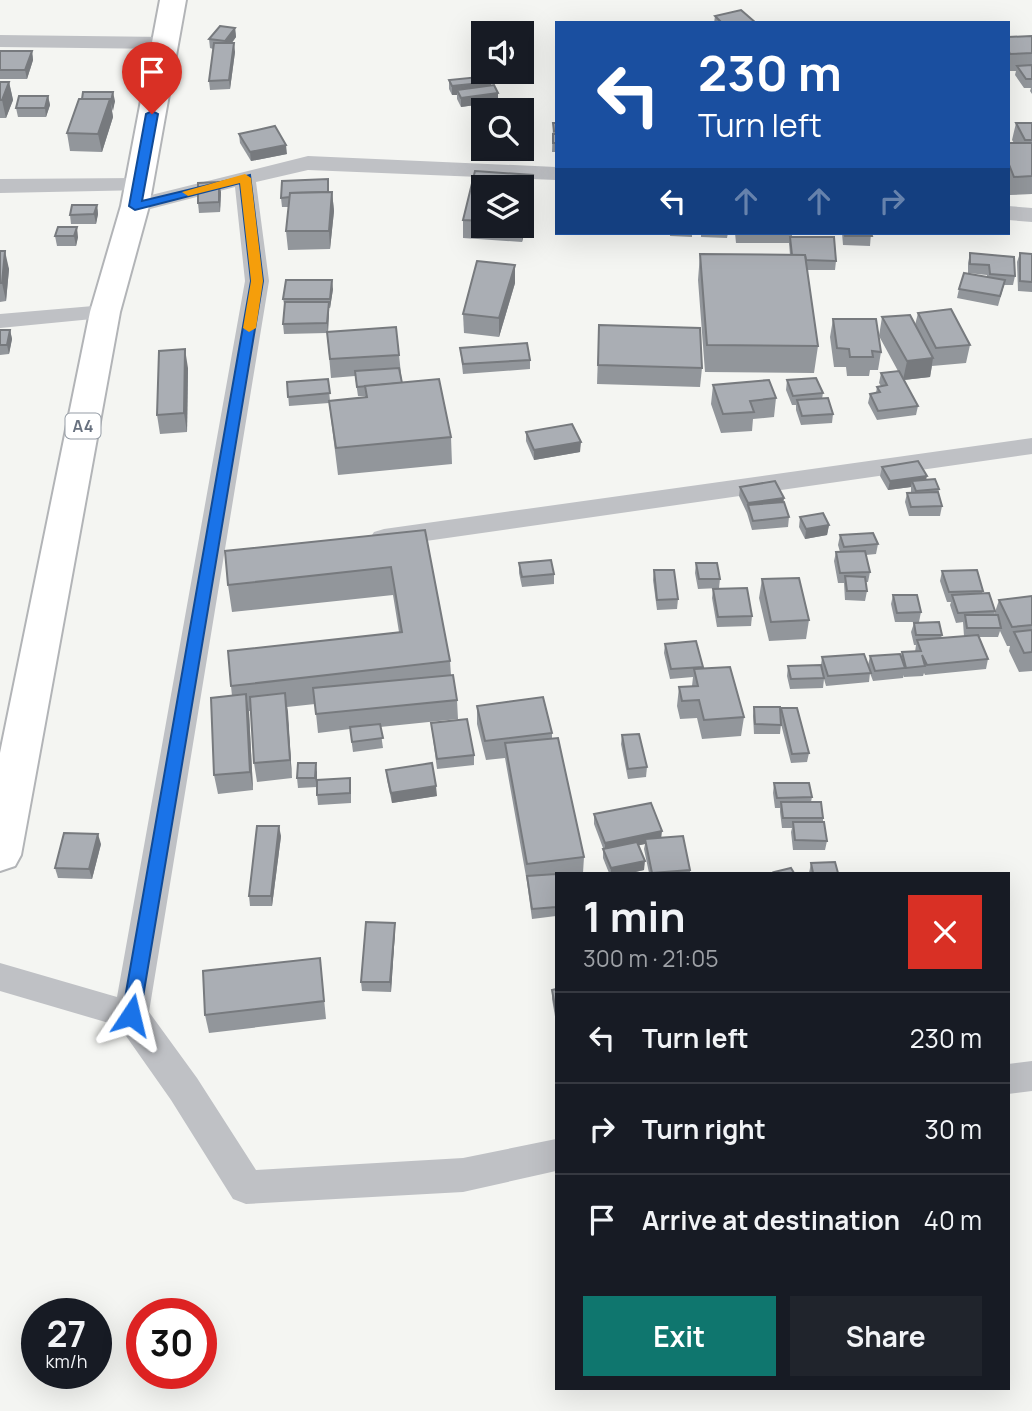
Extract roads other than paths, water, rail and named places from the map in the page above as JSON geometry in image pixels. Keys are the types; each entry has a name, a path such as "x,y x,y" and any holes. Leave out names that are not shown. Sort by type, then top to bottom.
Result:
{"highway":[{"name":"A4","path":"0,855 105,312 136,196 173,0"}],"street":[{"path":"0,41 166,43"},
{"path":"0,186 136,196 245,178 308,163 555,174"},
{"path":"131,1015 257,281 245,178"},
{"path":"1010,214 1032,215"},
{"path":"0,321 105,312"},
{"path":"360,541 1032,446"},
{"path":"209,562 237,558"},
{"path":"0,977 131,1015 184,1089 246,1187 463,1175 555,1155"},
{"path":"1010,1079 1032,1076"}]}
